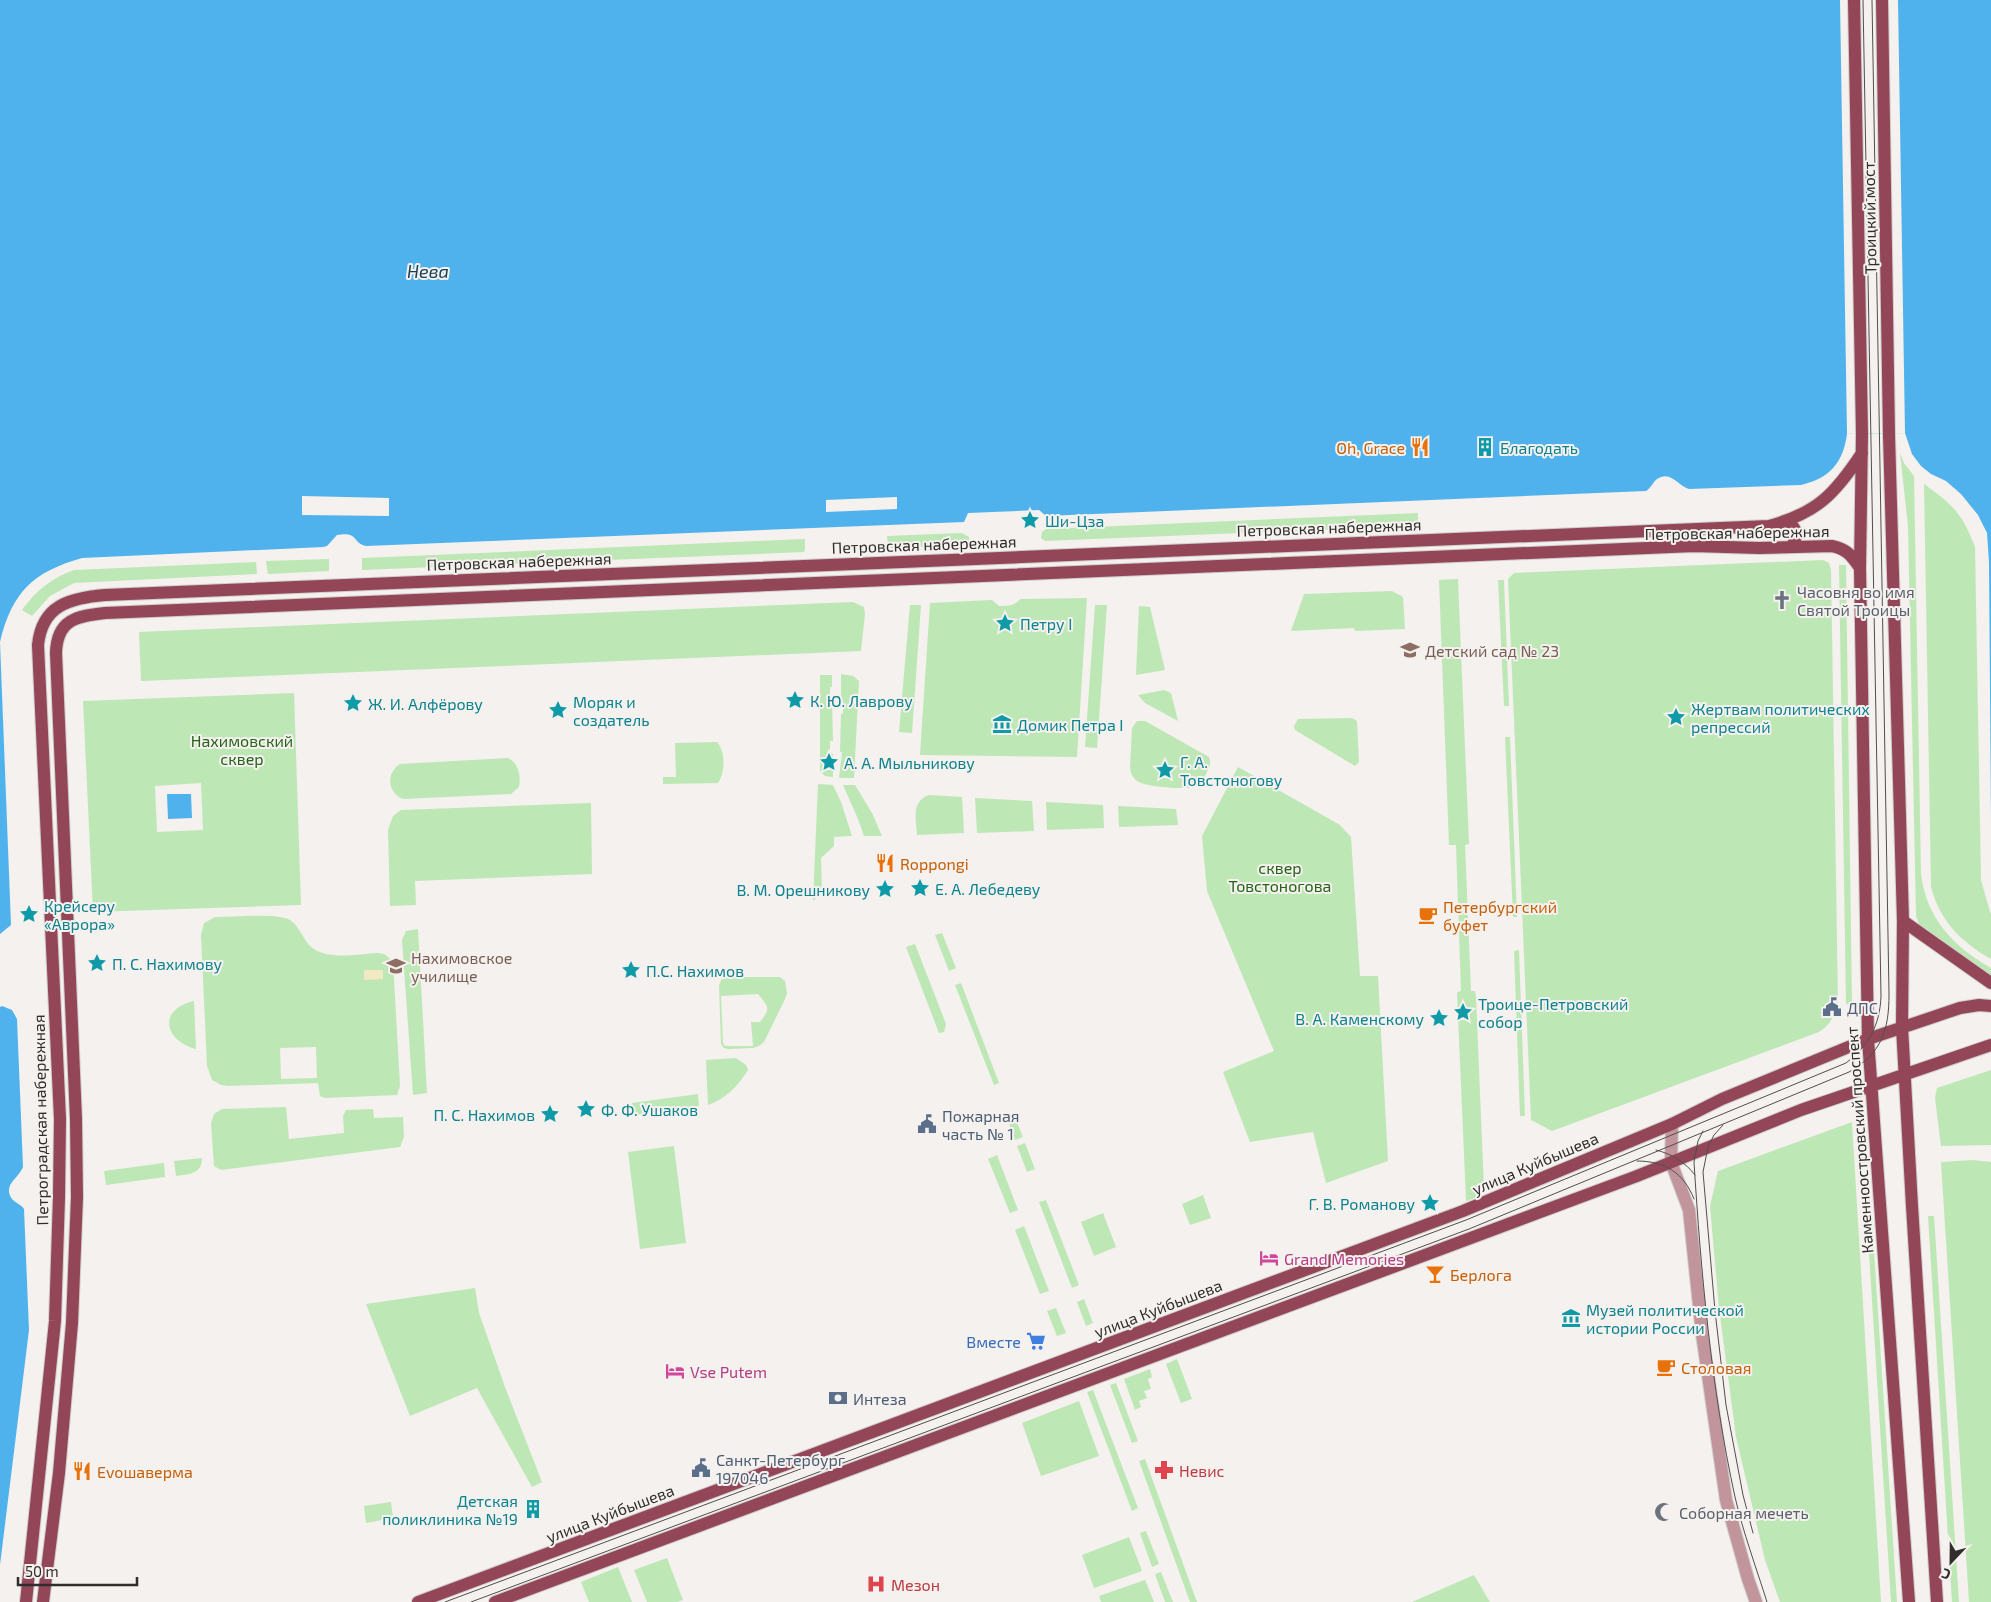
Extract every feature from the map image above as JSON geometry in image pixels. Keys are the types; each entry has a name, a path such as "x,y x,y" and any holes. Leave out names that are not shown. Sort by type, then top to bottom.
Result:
{"main road":[{"name":"Троицкий мост","path":"1854,0 1862,434"},
{"name":"Троицкий мост","path":"1882,0 1889,435 1903,921"},
{"name":"Каменноостровский проспект","path":"1862,434 1860,568 1868,1039 1909,1602"},
{"name":"Петровская набережная","path":"38,637 44,622 60,605 74,598 97,596 1769,526 1787,521 1812,509 1826,499 1862,454"},
{"path":"1787,521 1794,527 1797,533 1796,541 1791,547"},
{"name":"Петровская набережная","path":"57,638 70,621 84,616 105,613 1694,546 1759,548 1832,546 1841,548 1851,554 1860,568"},
{"name":"Петроградская набережная","path":"26,1602 55,1321 60,1119 37,654 38,637"},
{"name":"Петроградская набережная","path":"43,1602 57,1492 72,1323 77,1197 76,1119 56,662 57,638"},
{"path":"1903,921 1991,983"},
{"path":"1903,921 1902,1027 1904,1074 1937,1602"},
{"name":"улица Куйбышева","path":"418,1602 1455,1214 1672,1124 1722,1099 1868,1039 1960,1008 1979,1005 1991,1006"},
{"path":"495,1602 1672,1162 1792,1114 1991,1044"}],"street":[{"path":"1672,1124 1672,1162 1688,1210 1703,1344 1726,1500 1756,1602"}],"green space":[{"path":"1900,453 1904,463 1914,476 1921,874 1929,904 1944,930 1965,951 1991,968 1991,975 1926,931 1920,926 1916,916 1908,526"},
{"path":"1924,484 1956,511 1966,526 1975,547 1981,880 1991,915 1991,959 1961,938 1953,929 1940,910 1931,887"},
{"path":"1418,513 1418,526 1045,541 1041,538 1042,532 1046,529"},
{"path":"962,533 969,537 967,545 890,548 887,536"},
{"path":"805,539 804,552 362,570 362,558"},
{"path":"329,559 329,571 268,574 266,561"},
{"path":"1823,560 1829,563 1831,570 1838,1003 1834,1016 1819,1032 1552,1131 1531,1120 1508,579 1514,573"},
{"path":"256,562 257,574 74,583 50,596 32,616 22,610 45,586 58,577 74,570"},
{"path":"1839,565 1846,565 1852,1005 1846,1004"},
{"path":"1458,579 1469,844 1465,845 1471,991 1475,991 1476,997 1484,1189 1478,1197 1466,1201 1457,992 1461,991 1456,845 1449,845 1439,580"},
{"path":"1498,580 1504,580 1509,706 1504,706"},
{"path":"1392,591 1403,597 1405,629 1355,631 1354,628 1291,631 1304,594"},
{"path":"1087,598 1077,757 920,755 930,603 992,600 999,606 1008,606 1021,599"},
{"path":"853,602 864,607 861,651 141,681 139,632"},
{"path":"910,605 921,605 912,733 899,732"},
{"path":"1095,605 1107,605 1097,748 1085,747"},
{"path":"1139,606 1150,607 1165,670 1136,675"},
{"path":"841,674 853,676 859,681 854,778 839,778 842,752 840,752 841,714 843,713"},
{"path":"820,675 832,675 830,699 832,700 833,741 830,741 830,753 833,754 833,777 825,776 820,771"},
{"path":"1164,690 1171,693 1178,721 1145,703 1138,695"},
{"name":"Нахимовский сквер","path":"294,693 301,905 93,912 83,701","holes":["201,783 203,830 157,832 155,786"]},
{"path":"1352,718 1357,721 1359,762 1355,766 1295,730 1294,726 1298,719"},
{"path":"1137,721 1145,721 1209,757 1209,766 1204,779 1199,785 1188,788 1171,788 1141,783 1135,779 1130,768 1132,728"},
{"path":"1505,737 1510,737 1517,917 1513,917"},
{"path":"717,742 722,751 724,762 718,783 663,784 663,777 676,777 675,743"},
{"path":"508,758 515,763 520,778 519,787 511,794 403,799 391,787 392,772 400,764"},
{"name":"сквер Товстоногова","path":"1238,767 1340,825 1351,837 1360,976 1378,976 1388,1161 1326,1183 1313,1132 1250,1142 1223,1072 1274,1051 1207,891 1202,836"},
{"path":"818,784 833,785 841,802 852,836 834,837 834,846 821,858 822,892 813,901"},
{"path":"843,785 855,785 872,813 882,836 864,836"},
{"path":"929,795 962,797 964,833 917,835 917,806 923,798"},
{"path":"975,798 1032,801 1034,831 977,833"},
{"path":"1046,802 1103,805 1104,828 1047,830"},
{"path":"591,803 592,874 415,881 416,905 390,906 388,830 393,816 401,810"},
{"path":"1118,806 1176,809 1178,825 1119,827"},
{"path":"215,917 282,917 292,921 307,943 317,951 342,956 378,953 384,954 393,961 400,1086 397,1095 325,1098 320,1096 318,1083 228,1086 221,1085 212,1080 207,1066 201,935 204,923","holes":["316,1047 317,1078 281,1079 280,1048"]},
{"path":"418,929 427,1093 413,1095 402,940 406,931"},
{"path":"942,933 956,968 949,971 935,935"},
{"path":"915,944 946,1024 944,1032 939,1033 906,947"},
{"path":"1519,950 1525,1116 1520,1116 1514,951"},
{"path":"726,977 780,977 785,981 787,993 785,999 764,1042 759,1046 728,1049 724,1048 721,1044 719,986 721,980","holes":["758,994 766,1005 767,1010 760,1022 751,1022 753,1046 725,1046 723,1043 721,996"]},
{"path":"961,983 999,1083 994,1085 955,985"},
{"path":"194,1001 196,1049 185,1045 177,1039 171,1032 169,1025 170,1017 174,1011 182,1005"},
{"path":"736,1058 746,1065 748,1070 731,1091 721,1099 708,1105 706,1060"},
{"path":"1991,1070 1991,1145 1941,1146 1935,1098 1937,1088"},
{"path":"698,1094 699,1106 634,1115 632,1103"},
{"path":"286,1107 289,1139 344,1133 343,1116 346,1110 373,1109 374,1118 403,1117 404,1137 400,1147 221,1170 214,1166 211,1123 214,1114 222,1109"},
{"path":"1014,1115 1023,1137 1015,1140 1007,1118"},
{"path":"1852,1122 1881,1602 1780,1602 1765,1560 1736,1437 1719,1308 1710,1206 1718,1171"},
{"path":"1025,1143 1035,1169 1027,1172 1017,1146"},
{"path":"674,1146 686,1243 640,1249 628,1152"},
{"path":"997,1155 1018,1210 1010,1213 988,1159"},
{"path":"202,1158 200,1167 197,1170 190,1174 176,1176 174,1161"},
{"path":"1973,1160 1991,1162 1991,1602 1969,1602 1941,1162"},
{"path":"164,1163 165,1177 106,1185 104,1171"},
{"path":"1203,1195 1211,1218 1190,1225 1182,1204"},
{"path":"1046,1200 1079,1285 1072,1288 1039,1202"},
{"path":"1103,1213 1116,1247 1094,1256 1081,1222"},
{"path":"1928,1216 1934,1216 1959,1602 1952,1602"},
{"path":"1867,1221 1872,1221 1897,1602 1891,1602"},
{"path":"1024,1226 1049,1291 1040,1294 1015,1230"},
{"path":"475,1288 479,1313 542,1482 532,1487 477,1388 410,1416 366,1304"},
{"path":"1084,1299 1093,1323 1086,1326 1077,1302"},
{"path":"1056,1308 1066,1333 1057,1336 1047,1311"},
{"path":"1177,1359 1192,1399 1181,1403 1166,1364"},
{"path":"1150,1369 1152,1377 1148,1379 1151,1389 1144,1391 1147,1398 1139,1401 1141,1407 1135,1410 1124,1379"},
{"path":"1116,1383 1138,1441 1132,1443 1110,1385"},
{"path":"1093,1390 1138,1508 1132,1511 1087,1392"},
{"path":"1079,1401 1099,1456 1041,1476 1022,1423"},
{"path":"1145,1459 1197,1602 1190,1602 1139,1461"},
{"path":"391,1502 393,1518 366,1523 364,1506"},
{"path":"1146,1531 1159,1564 1152,1567 1140,1533"},
{"path":"1129,1537 1142,1571 1094,1588 1082,1555"},
{"path":"667,1558 683,1600 677,1602 647,1602 634,1570"},
{"path":"618,1567 632,1602 589,1602 581,1582"},
{"path":"1161,1572 1173,1602 1165,1602 1155,1574"},
{"path":"1474,1575 1490,1602 1412,1602"},
{"path":"1145,1580 1154,1602 1101,1602 1099,1596"}],"sand":[{"path":"364,970 383,970 383,979 364,980"}],"water":[{"name":"Нева","path":"0,0 1991,0 1991,820 1989,562 1987,533 1978,515 1961,494 1946,481 1931,474 1921,466 1912,454 1905,433 1847,434 1842,453 1833,468 1820,478 1801,485 1689,489 1666,476 1657,479 1646,491 1046,516 1039,510 968,513 964,522 366,546 362,545 352,536 344,534 337,535 327,546 323,547 82,558 50,570 27,586 11,610 0,642"},
{"path":"0,642 11,925 0,934"},
{"path":"167,794 191,794 192,818 168,819"},
{"path":"0,1007 12,1010 17,1019 23,1167 12,1182 9,1194 24,1209 29,1330 0,1565"}],"pier":[{"path":"1840,0 1898,0 1905,433 1847,434"},
{"path":"302,496 389,498 389,516 302,515"},
{"path":"897,497 897,509 826,512 826,500"}],"tram line":[{"path":"445,1602 1466,1220 1846,1063 1861,1049 1876,1025 1881,996 1863,0"},
{"path":"471,1602 1469,1229 1849,1072 1869,1057 1881,1039 1889,1007 1872,0"},
{"path":"1723,1125 1714,1135 1708,1147 1703,1172 1715,1311 1726,1405 1743,1495 1753,1533"},
{"path":"1703,1131 1698,1141 1694,1162 1700,1246 1713,1372 1735,1497 1767,1602"},
{"path":"1656,1150 1678,1159 1695,1175"},
{"path":"1637,1161 1656,1163 1672,1170 1685,1182 1694,1199"}],"place":[{"name":"Oh, Grace","path":"1420,447"},
{"name":"Благодать","path":"1485,447"},
{"name":"Ши-Цза","path":"1030,520"},
{"name":"Часовня во имя Святой Троицы","path":"1782,600"},
{"name":"Петру I","path":"1005,623"},
{"name":"Детский сад № 23","path":"1410,650"},
{"name":"К. Ю. Лаврову","path":"795,700"},
{"name":"Ж. И. Алфёрову","path":"353,703"},
{"name":"Моряк и создатель","path":"558,710"},
{"name":"Жертвам политических репрессий","path":"1676,717"},
{"name":"Домик Петра I","path":"1002,724"},
{"name":"А. А. Мыльникову","path":"829,762"},
{"name":"Г. А. Товстоногову","path":"1165,770"},
{"name":"Roppongi","path":"885,863"},
{"name":"Е. А. Лебедеву","path":"920,888"},
{"name":"В. М. Орешникову","path":"885,889"},
{"name":"Крейсеру «Аврора»","path":"29,914"},
{"name":"Петербургский буфет","path":"1428,915"},
{"name":"П. С. Нахимову","path":"97,963"},
{"name":"Нахимовское училище","path":"396,966"},
{"name":"П.С. Нахимов","path":"631,970"},
{"name":"ДПС","path":"1832,1007"},
{"name":"Троице-Петровский собор","path":"1463,1012"},
{"name":"В. А. Каменскому","path":"1439,1018"},
{"name":"Ф. Ф. Ушаков","path":"586,1109"},
{"name":"П. С. Нахимов","path":"550,1114"},
{"name":"Пожарная часть № 1","path":"927,1124"},
{"name":"Г. В. Романову","path":"1430,1203"},
{"name":"Grand Memories","path":"1269,1258"},
{"name":"Берлога","path":"1435,1274"},
{"name":"Музей политической истории России","path":"1571,1318"},
{"name":"Вместе","path":"1036,1341"},
{"name":"Столовая","path":"1666,1367"},
{"name":"Vse Putem","path":"675,1371"},
{"name":"Интеза","path":"838,1398"},
{"name":"Санкт-Петербург 197046","path":"701,1468"},
{"name":"Невис","path":"1164,1470"},
{"name":"Evoшаверма","path":"82,1471"},
{"name":"Детская поликлиника №19","path":"533,1509"},
{"name":"Соборная мечеть","path":"1664,1512"},
{"name":"Мезон","path":"876,1584"}]}
